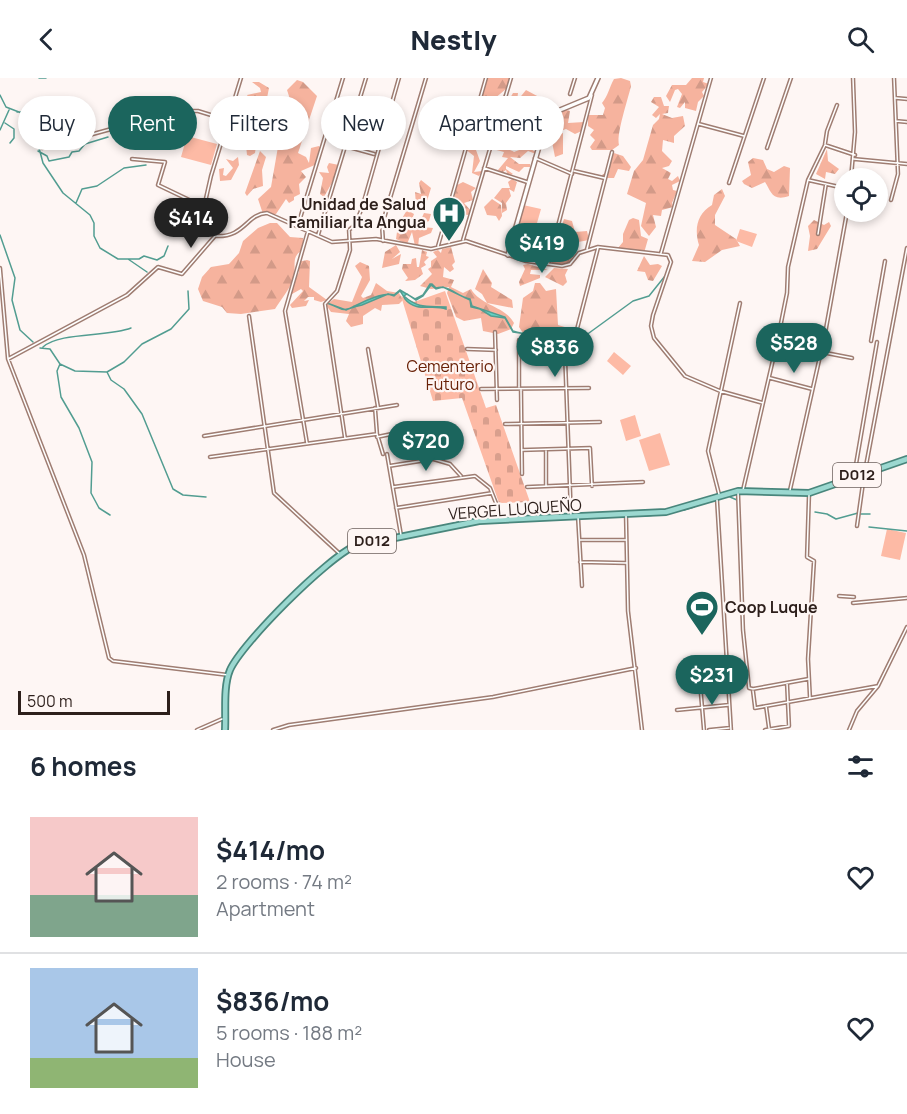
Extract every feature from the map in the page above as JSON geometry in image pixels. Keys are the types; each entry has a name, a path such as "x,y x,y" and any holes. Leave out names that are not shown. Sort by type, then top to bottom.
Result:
{"main road":[{"name":"VERGEL LUQUEÑO","path":"228,675 244,650 340,554 361,544 502,519 626,516 666,512 740,491 809,493 864,472 907,459"},
{"path":"225,730 228,675"}],"street":[{"path":"236,96 241,78"},
{"path":"298,225 343,78"},
{"path":"360,96 366,78"},
{"path":"345,438 325,304 336,291 350,250 350,230 355,225 362,208 375,154 399,78"},
{"path":"383,241 382,225 426,78"},
{"path":"438,247 486,78"},
{"path":"463,241 511,78"},
{"path":"570,94 574,78"},
{"path":"548,264 598,78"},
{"path":"661,254 711,78"},
{"path":"729,183 764,78"},
{"path":"767,148 791,78"},
{"path":"853,78 855,155 853,168"},
{"path":"891,200 897,182 898,164 894,78"},
{"path":"508,255 527,182 549,113 586,100 592,95"},
{"path":"895,98 907,99"},
{"path":"808,679 749,688 740,491 778,340 787,293 788,267 808,180 825,145 826,135 837,105"},
{"path":"96,134 187,110 209,116"},
{"path":"896,121 907,122"},
{"path":"698,124 745,136"},
{"path":"825,145 855,155"},
{"path":"204,207 219,150"},
{"path":"318,236 344,150"},
{"path":"360,150 375,154"},
{"path":"587,250 612,152"},
{"path":"534,158 572,172 605,178"},
{"path":"8,359 128,296 158,267 182,274 215,236 219,216 158,185 165,162 132,159"},
{"path":"854,159 907,164"},
{"path":"483,168 527,182"},
{"path":"808,180 834,186"},
{"path":"818,234 826,184"},
{"path":"215,236 237,233 263,213 280,217 332,242 383,241 431,249 463,241 526,261 568,265 578,254 598,247 669,256 671,262 653,315 654,338 681,373 720,391 763,404"},
{"path":"789,493 821,352 845,222"},
{"path":"307,443 285,311 308,231"},
{"path":"571,516 565,355 576,333 598,247"},
{"path":"857,526 864,472 907,248"},
{"path":"871,341 885,261"},
{"path":"0,268 8,359 84,555 110,660 228,675"},
{"path":"709,730 731,729 718,496 708,451 740,303"},
{"path":"249,316 274,495 340,554"},
{"path":"495,332 497,400"},
{"path":"519,340 522,474"},
{"path":"778,340 789,346 852,358"},
{"path":"854,476 877,342"},
{"path":"368,349 377,408 377,435 383,454"},
{"path":"467,349 496,350"},
{"path":"769,378 813,390"},
{"path":"481,389 590,388"},
{"path":"204,436 397,405"},
{"path":"505,424 600,423"},
{"path":"210,458 406,431"},
{"path":"522,450 590,448 592,486"},
{"path":"546,450 546,487"},
{"path":"387,454 401,536"},
{"path":"389,466 433,459 450,464 462,476"},
{"path":"393,487 462,476 478,477 487,483 493,493 502,519"},
{"path":"527,487 592,486 643,482"},
{"path":"396,508 493,493"},
{"path":"809,493 807,557 814,561 808,679 810,698"},
{"path":"578,516 582,586"},
{"path":"626,516 628,611 642,730"},
{"path":"579,540 627,540"},
{"path":"580,562 627,563"},
{"path":"839,596 854,597"},
{"path":"853,603 907,598"},
{"path":"849,730 857,711 878,686 907,627"},
{"path":"273,730 290,725 493,698 636,668"},
{"path":"700,682 704,730"},
{"path":"765,730 789,726 787,682"},
{"path":"753,689 755,708 878,686"},
{"path":"677,710 729,704"},
{"path":"766,706 769,729"},
{"path":"197,730 226,718"}],"green space":[{"path":"486,78 510,78 506,89 498,96 479,96"},
{"path":"621,78 630,81 631,86 621,125 619,145 612,150 592,150 590,147 595,140 590,135 594,130 588,126 588,115 603,115 605,108 602,103 614,79"},
{"path":"692,78 704,78 703,82 709,84 702,92 704,96 698,102 696,111 685,108 685,102 680,108 677,107 682,94 678,89 675,90 670,102 666,96 672,85 686,85"},
{"path":"297,80 303,82 317,96 309,120 309,96 289,96 287,90"},
{"path":"252,82 259,82 269,88 267,96 247,95 261,92 260,88"},
{"path":"526,90 537,96 521,96"},
{"path":"654,97 661,97 664,106 669,106 668,113 662,114 672,118 683,116 685,126 674,136 674,143 663,140 662,151 672,161 669,166 662,168 671,173 668,179 672,181 678,176 680,181 672,185 673,190 677,191 672,203 673,207 662,210 661,216 653,215 656,227 649,236 641,226 646,203 627,194 634,171 643,160 653,125 659,119 660,114 656,118 652,115 659,107 651,102"},
{"path":"564,109 570,111 568,123 584,122 584,130 575,134 564,130"},
{"path":"197,139 209,142 209,150 215,150 211,165 181,157 183,150 197,150"},
{"path":"319,146 321,149 317,164 301,171 306,177 299,184 300,194 289,203 286,199 276,214 263,214 258,199 271,187 277,150 299,150 298,153 306,157 309,163 311,148"},
{"path":"827,149 828,161 838,168 834,168 834,174 826,172 825,179 816,174"},
{"path":"247,150 255,150 250,156 247,155"},
{"path":"466,150 476,150 480,161 474,172 482,171 479,176 472,173 474,156"},
{"path":"496,150 514,152 532,150 536,154 528,151 520,158 510,157 519,164 530,164 530,167 524,167 519,172 506,166 506,169 513,174 508,176 506,170 500,174 498,170 508,158 502,157 504,152"},
{"path":"554,150 563,150 563,154 555,157"},
{"path":"260,151 266,157 262,170 263,186 253,189 247,196 245,193"},
{"path":"614,153 623,156 631,167 629,171 618,169 614,178 603,178 602,175 610,170 610,157"},
{"path":"238,157 239,165 231,180 220,181 219,169 224,168 223,175 226,176 233,168 226,159 233,161"},
{"path":"753,158 763,160 767,169 774,172 784,166 790,168 789,196 776,197 765,182 752,188 744,184 742,181 751,175 748,162"},
{"path":"329,163 339,165 339,170 324,197 320,194 323,178 319,172 329,173 327,167"},
{"path":"512,179 517,182 514,192 509,189 511,196 506,203 507,210 502,213 502,203 494,198 502,188 510,188 508,182"},
{"path":"421,180 431,188 427,201 416,205 415,192 421,194 419,183"},
{"path":"463,182 476,188 471,192 473,200 464,203 472,212 468,215 460,214 462,220 455,225 449,220 457,185"},
{"path":"722,189 725,196 715,215 715,225 736,239 740,246 722,250 705,262 692,261 699,245 697,228 700,217 712,205 714,195"},
{"path":"492,199 501,205 502,216 499,221 496,216 487,215 484,207"},
{"path":"523,205 541,209 533,237 516,233"},
{"path":"407,210 414,214 410,225 414,225 414,228 419,224 424,213 431,214 429,221 422,227 433,228 431,233 419,238 418,247 415,246 412,232 407,244 396,239 398,225"},
{"path":"633,218 639,220 641,236 648,239 644,253 640,254 635,250 621,251 618,248 623,242 623,234 629,220"},
{"path":"564,219 572,221 575,232 587,231 589,240 578,242 570,263 562,266 552,265 552,254"},
{"path":"814,220 824,225 829,222 831,226 817,249 808,251 810,236 808,226"},
{"path":"277,223 290,237 303,238 303,250 295,258 293,279 275,309 241,314 227,313 222,307 203,301 198,289 202,277 211,267 229,264 239,253 243,241 258,228"},
{"path":"740,229 757,234 752,247 736,241"},
{"path":"396,245 400,252 392,259 401,254 399,264 382,268 385,252"},
{"path":"451,247 455,262 452,265 454,269 450,272 444,267 443,277 454,280 451,287 463,293 471,289 475,295 505,313 514,323 511,329 498,334 483,331 481,318 464,321 456,317 447,293 449,287 431,289 420,286 432,274 428,269 431,267 431,261 437,257 433,252 438,250 441,253 442,249"},
{"path":"422,250 427,252 426,256 429,257 424,262 426,265 421,268 423,274 415,280 405,281 408,278 402,269 403,264 411,264 412,259 416,258 417,267 419,267"},
{"path":"644,256 650,265 662,266 653,281 648,280 645,272 637,271"},
{"path":"310,261 309,287 327,300 321,302 314,300 314,297 308,297 304,301 309,300 306,306 292,308 290,305 303,291 301,289 292,294 289,292 299,272 298,262"},
{"path":"360,262 369,266 370,280 361,296 363,298 371,295 376,283 387,291 399,293 403,300 399,304 382,305 381,311 375,308 363,316 363,324 351,327 346,321 349,314 331,312 326,305 334,299 352,302 362,277 355,266"},
{"path":"528,264 548,270 531,270 530,274 540,275 540,278 520,286 519,282 525,269 523,265"},
{"path":"554,268 568,269 565,275 567,282 563,286 545,277"},
{"path":"483,269 492,283 491,287 512,300 513,308 487,303 482,294 475,289"},
{"path":"535,283 540,283 546,291 556,289 558,325 568,328 571,332 568,339 552,356 537,354 530,336 523,333 519,327 523,298 533,291"},
{"name":"Cementerio Futuro","path":"445,291 486,408 496,405 530,502 499,503 462,398 433,401 401,296 414,302"},
{"path":"614,352 631,366 623,375 607,361"},
{"path":"635,415 641,436 626,441 620,420"},
{"path":"660,433 670,465 649,471 639,440"},
{"path":"887,529 906,533 900,560 881,556"}],"water":[{"path":"430,284 436,288 442,287 436,289 431,285 423,296 416,300 410,296 415,299 423,295"},
{"path":"400,290 407,294 404,296 414,303 446,307 446,309 414,306 405,299 400,291 394,296 389,294 394,295"},
{"path":"387,294 362,305 349,308 370,299"},
{"path":"465,298 470,299 472,306 505,317 513,331 521,333 513,332 505,318 491,316 480,309 471,307 470,300"},
{"path":"543,337 551,341 563,354"}],"waterway":[{"path":"39,78 46,78"},
{"path":"0,95 6,107 24,114 33,125 43,163 63,193 90,215 94,223 94,236 100,248 118,259 128,259 147,272"},
{"path":"0,130 9,110"},
{"path":"5,123 14,129 14,138 10,143"},
{"path":"38,151 47,156 49,161 69,157 72,152 79,151 85,144 108,137"},
{"path":"76,203 82,189 97,186 124,168 146,165"},
{"path":"0,235 15,278 12,300 20,330 33,342"},
{"path":"128,259 139,259 144,256 157,260 164,256 168,246"},
{"path":"570,353 576,352 578,341 633,301 649,296 665,276"},
{"path":"40,348 50,349 60,364 75,371 107,372 124,362 142,344 171,329 189,309 188,291"},
{"path":"43,347 60,339 131,328"},
{"path":"60,364 57,371 61,397 79,428 92,462 91,493 99,508 110,515"},
{"path":"107,372 111,380 124,389 142,414 173,489 183,495 206,497"},
{"path":"730,497 737,500"},
{"path":"684,510 694,507"},
{"path":"815,512 827,514 836,519 858,513"},
{"path":"860,514 870,514"},
{"path":"645,516 655,515"},
{"path":"869,527 907,531"}],"place":[{"name":"Unidad de Salud Familiar Ita Angua","path":"449,242"},
{"name":"Coop Luque","path":"702,636"}]}
